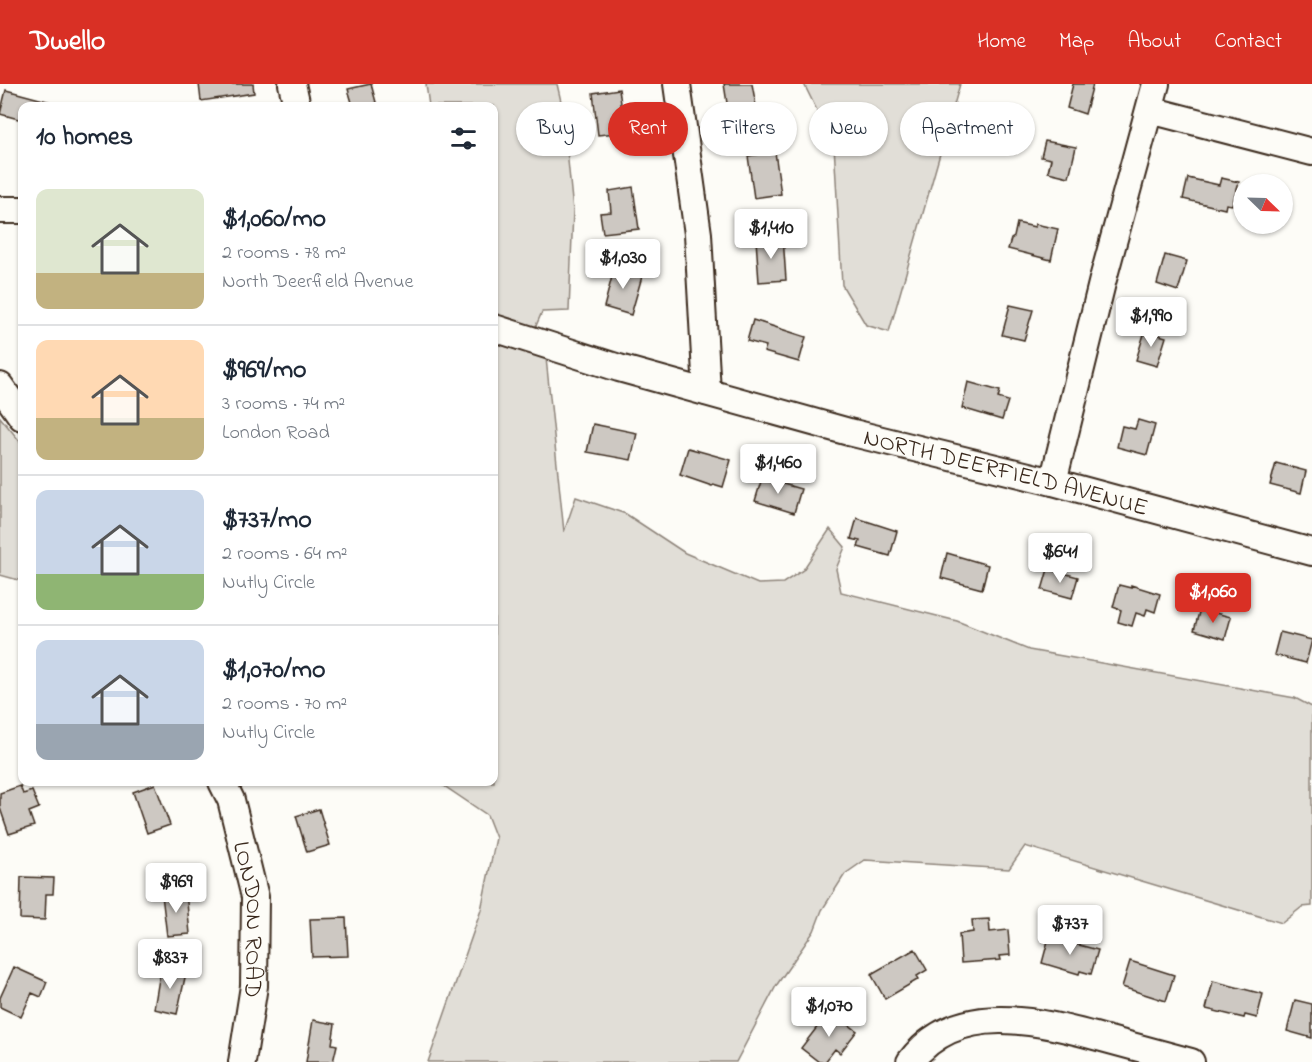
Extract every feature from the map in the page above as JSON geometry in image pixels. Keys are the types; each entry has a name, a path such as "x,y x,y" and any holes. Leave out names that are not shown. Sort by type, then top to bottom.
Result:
{"street":[{"path":"292,84 296,102"},
{"path":"677,84 698,234 707,392"},
{"path":"1053,482 1103,279 1156,84"},
{"path":"1150,110 1312,152"},
{"path":"0,210 18,210"},
{"name":"NORTH DEERFIELD AVENUE","path":"498,329 619,368 849,432 1053,482 1312,552"},
{"path":"0,386 18,411"},
{"name":"LONDON ROAD","path":"224,786 231,800 255,897 254,986 242,1062"},
{"path":"910,1062 933,1040 952,1029 974,1023 1011,1019 1048,1023 1191,1062"}],"shaded area":[{"path":"426,84 557,84 561,102 516,102 516,156 568,156 573,211 569,311 542,312 535,328 498,319 498,102 428,102"},
{"path":"804,84 960,84 955,102 900,102 900,156 939,156 889,332 866,325 842,285 835,156 888,156 888,102 813,102"},
{"path":"498,344 546,358 564,532 576,497 626,514 685,553 758,584 783,583 803,570 830,529 845,547 836,569 841,592 957,621 1029,650 1295,698 1312,707 1312,906 1302,907 1282,923 1025,846 1009,869 865,860 845,874 822,910 814,931 776,986 736,1062 428,1062 481,910 496,838 487,815 444,786 498,786"},
{"path":"0,417 18,439 18,580 0,575"}],"building":[{"path":"199,84 253,84 254,93 201,101"},
{"path":"371,84 376,102 352,102 348,89"},
{"path":"724,84 752,84 755,102 727,102"},
{"path":"1073,84 1093,84 1085,114 1067,108"},
{"path":"619,89 621,102 608,102 608,134 598,135 596,102 594,102 593,93"},
{"path":"6,90 51,102 18,102 18,119 0,114"},
{"path":"1045,141 1076,147 1069,177 1048,172 1051,159 1041,157"},
{"path":"748,156 776,156 781,194 754,198"},
{"path":"1188,178 1219,185 1221,178 1233,181 1233,202 1232,205 1226,204 1225,209 1183,199"},
{"path":"633,187 639,229 603,233 600,213 611,212 609,191"},
{"path":"1017,223 1058,229 1051,260 1008,249"},
{"path":"783,237 786,280 759,282 756,240"},
{"path":"1165,255 1187,261 1178,291 1157,284"},
{"path":"615,265 643,273 631,315 604,307"},
{"path":"1010,305 1033,310 1024,340 1002,335"},
{"path":"753,320 806,337 799,362 764,352 766,346 747,341"},
{"path":"1145,331 1166,337 1157,366 1136,360"},
{"path":"968,382 1000,391 998,398 1008,401 1002,420 962,408"},
{"path":"1138,420 1155,425 1147,455 1117,447 1122,426 1135,429"},
{"path":"593,424 637,433 631,460 587,452"},
{"path":"688,448 731,460 723,487 713,484 712,486 680,475"},
{"path":"1276,463 1306,471 1301,493 1270,485"},
{"path":"762,478 801,489 794,513 755,501"},
{"path":"857,518 897,531 890,556 858,547 860,541 851,539"},
{"path":"947,553 988,565 982,589 941,578"},
{"path":"1048,569 1078,577 1072,598 1042,590"},
{"path":"1119,585 1131,588 1131,585 1160,594 1155,612 1147,609 1145,616 1136,613 1132,626 1118,622 1121,610 1113,607"},
{"path":"1200,609 1231,617 1225,639 1194,630"},
{"path":"1280,632 1312,640 1306,663 1274,655"},
{"path":"20,786 23,794 32,791 39,808 29,812 34,826 9,834 0,808 0,793"},
{"path":"156,786 170,825 147,833 133,792"},
{"path":"319,809 330,845 307,852 296,816"},
{"path":"21,877 54,878 53,894 46,894 45,920 20,919"},
{"path":"186,892 190,934 167,936 162,895"},
{"path":"346,918 348,956 312,957 310,919"},
{"path":"989,919 990,932 1008,930 1010,955 1000,956 1001,960 961,963 959,934 973,932 972,920"},
{"path":"1049,937 1098,950 1091,974 1080,971 1079,974 1042,963"},
{"path":"915,949 927,970 917,976 919,979 885,999 871,974"},
{"path":"1130,961 1174,975 1166,1001 1122,987"},
{"path":"14,967 47,982 41,997 32,993 21,1017 0,1007 0,998"},
{"path":"161,967 186,973 177,1014 154,1009"},
{"path":"1213,981 1263,994 1257,1018 1245,1015 1244,1018 1206,1009"},
{"path":"1295,1000 1312,1004 1312,1038 1287,1031"},
{"path":"828,1013 834,1017 836,1015 857,1031 840,1053 835,1049 825,1062 819,1062 801,1048"},
{"path":"313,1020 335,1024 332,1044 337,1045 333,1062 306,1062"}]}
